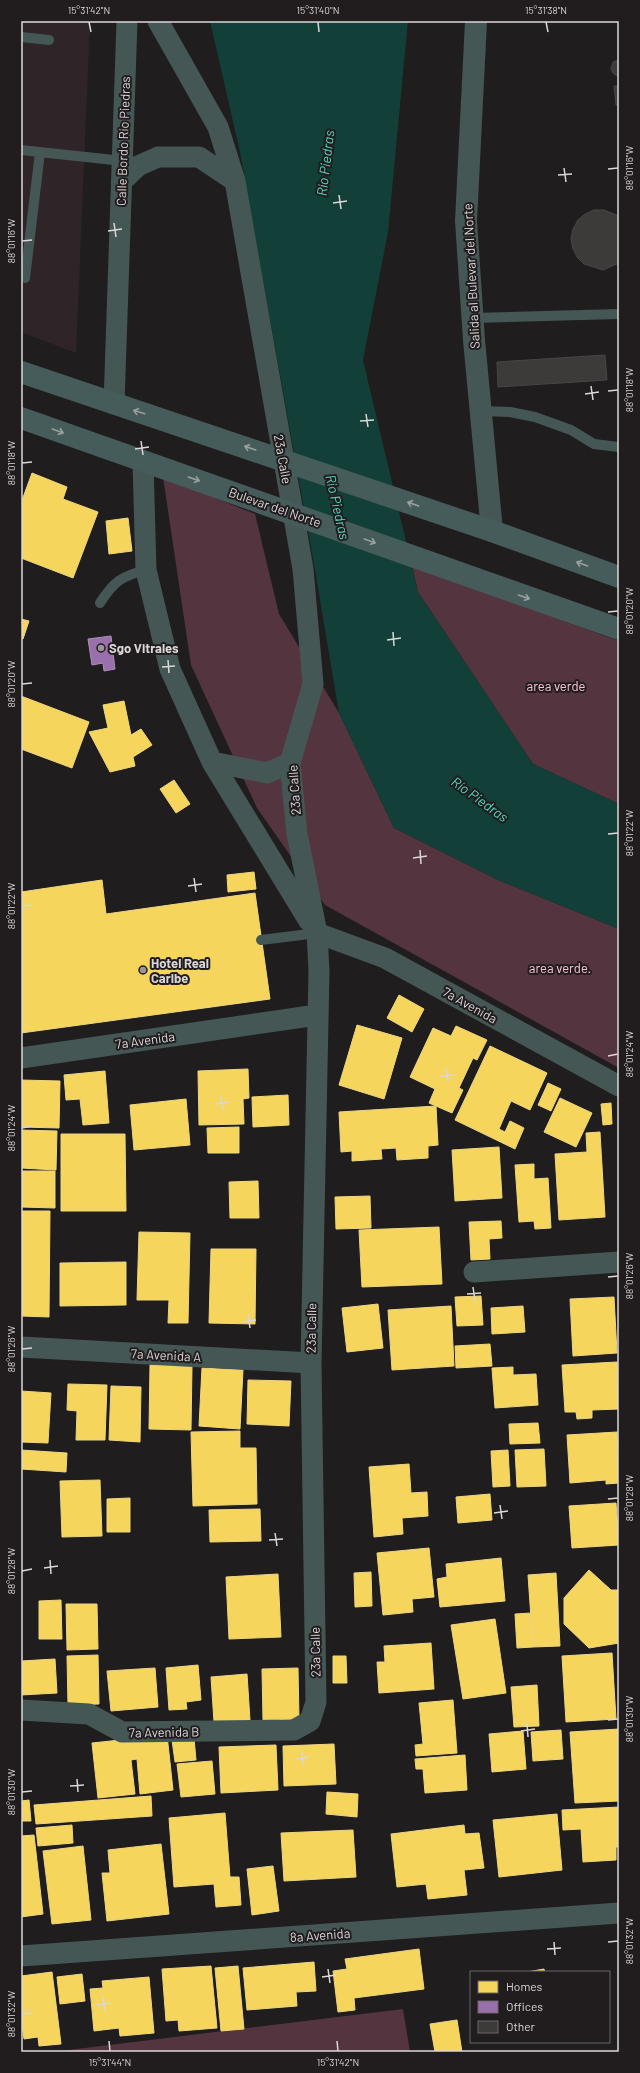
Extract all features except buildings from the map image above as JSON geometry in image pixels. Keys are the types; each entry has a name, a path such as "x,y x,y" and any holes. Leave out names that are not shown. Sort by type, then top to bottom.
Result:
{"highway":[{"path":"21,372 114,404 176,423 492,531 619,577"},
{"name":"Bulevar del Norte","path":"21,418 487,584 619,629"}],"street":[{"name":"Calle Bordo Río Piedras","path":"114,404 127,21"},
{"name":"23a Calle","path":"158,21 218,128 235,181 303,569 313,684 290,763 297,834 317,933 319,971 311,1363 316,1702 310,1721"},
{"name":"Salida al Bulevar del Norte","path":"476,21 466,222 492,531"},
{"path":"122,181 138,166 158,157 199,157 235,181"},
{"name":"23a Calle","path":"150,464 146,570 170,669 212,762 317,933"},
{"path":"212,762 267,773 290,763"},
{"name":"7a Avenida","path":"317,933 385,958 619,1086"},
{"name":"7a Avenida","path":"21,1058 317,1015"},
{"path":"474,1272 619,1262"},
{"name":"7a Avenida A","path":"21,1347 311,1363"},
{"name":"7a Avenida B","path":"21,1710 90,1714 122,1732 294,1730 310,1721"},
{"name":"8a Avenida","path":"21,1956 619,1914"}],"lane":[{"path":"21,37 49,40"},
{"path":"21,150 123,161"},
{"path":"25,278 40,152"},
{"path":"473,318 619,314"},
{"path":"481,411 510,412 535,417 572,430 594,444 619,447"},
{"path":"100,603 110,587 120,578 146,570"},
{"path":"261,940 317,933"}],"shaded area":[{"path":"21,21 90,21 76,353 21,332"}],"green space":[{"name":"area verde.","path":"163,477 255,514 279,614 339,713 394,828 498,880 619,929 619,1068 325,905 257,808 191,665"},
{"name":"area verde","path":"412,566 619,641 619,804 533,764 418,592"},
{"path":"403,2009 410,2052 52,2052"}],"water":[{"name":"Río Piedras","path":"210,21 408,21 388,232 363,360 418,592 533,764 619,804 619,929 498,880 394,828 339,713 314,564 240,152"}],"place":[{"name":"Sgo Vitrales","path":"101,648"},
{"name":"Hotel Real Caribe","path":"143,970"}]}
